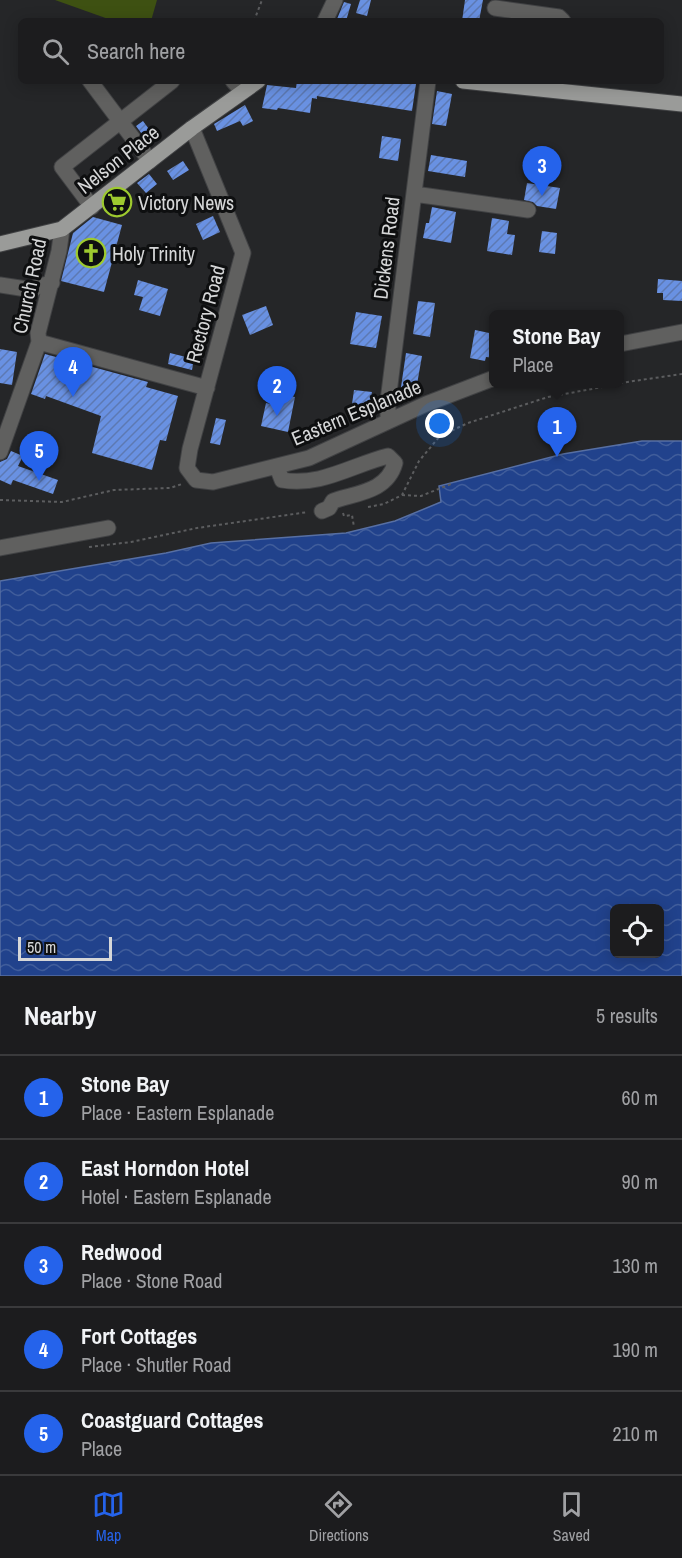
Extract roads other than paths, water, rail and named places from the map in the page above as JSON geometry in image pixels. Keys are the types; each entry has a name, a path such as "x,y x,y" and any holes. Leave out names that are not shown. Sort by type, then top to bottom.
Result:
{"main road":[{"name":"Nelson Place","path":"0,244 62,229 247,84"},
{"path":"518,84 554,86 682,104"}],"street":[{"path":"326,18 335,0"},
{"path":"495,8 560,18"},
{"path":"92,84 150,161"},
{"path":"92,207 62,167 168,84"},
{"name":"Dickens Road","path":"388,421 388,401 428,84"},
{"name":"Rectory Road","path":"192,128 243,253 190,449 187,468 196,480"},
{"path":"414,194 528,210"},
{"name":"Church Road","path":"0,452 39,342 38,333 52,283 62,229"},
{"path":"0,285 33,290 38,286 52,283"},
{"path":"624,343 682,332"},
{"path":"39,342 207,388"},
{"name":"Eastern Esplanade","path":"196,480 213,482 309,458 388,421 489,380"},
{"path":"277,467 282,480 297,483 341,473 388,456 395,463 391,474 379,485 359,495 333,501 329,508 322,511"},
{"path":"0,548 108,528"}],"water":[{"path":"642,441 682,441 682,976 0,976 0,581 166,553 211,543 346,533 395,521 441,502 439,486 563,454"}],"place":[{"name":"Redwood","path":"542,196"},
{"name":"Victory News","path":"117,202"},
{"name":"Holy Trinity","path":"91,253"},
{"name":"Fort Cottages","path":"73,397"},
{"name":"East Horndon Hotel","path":"277,416"},
{"name":"Stone Bay","path":"557,457"},
{"name":"Coastguard Cottages","path":"39,481"}]}
